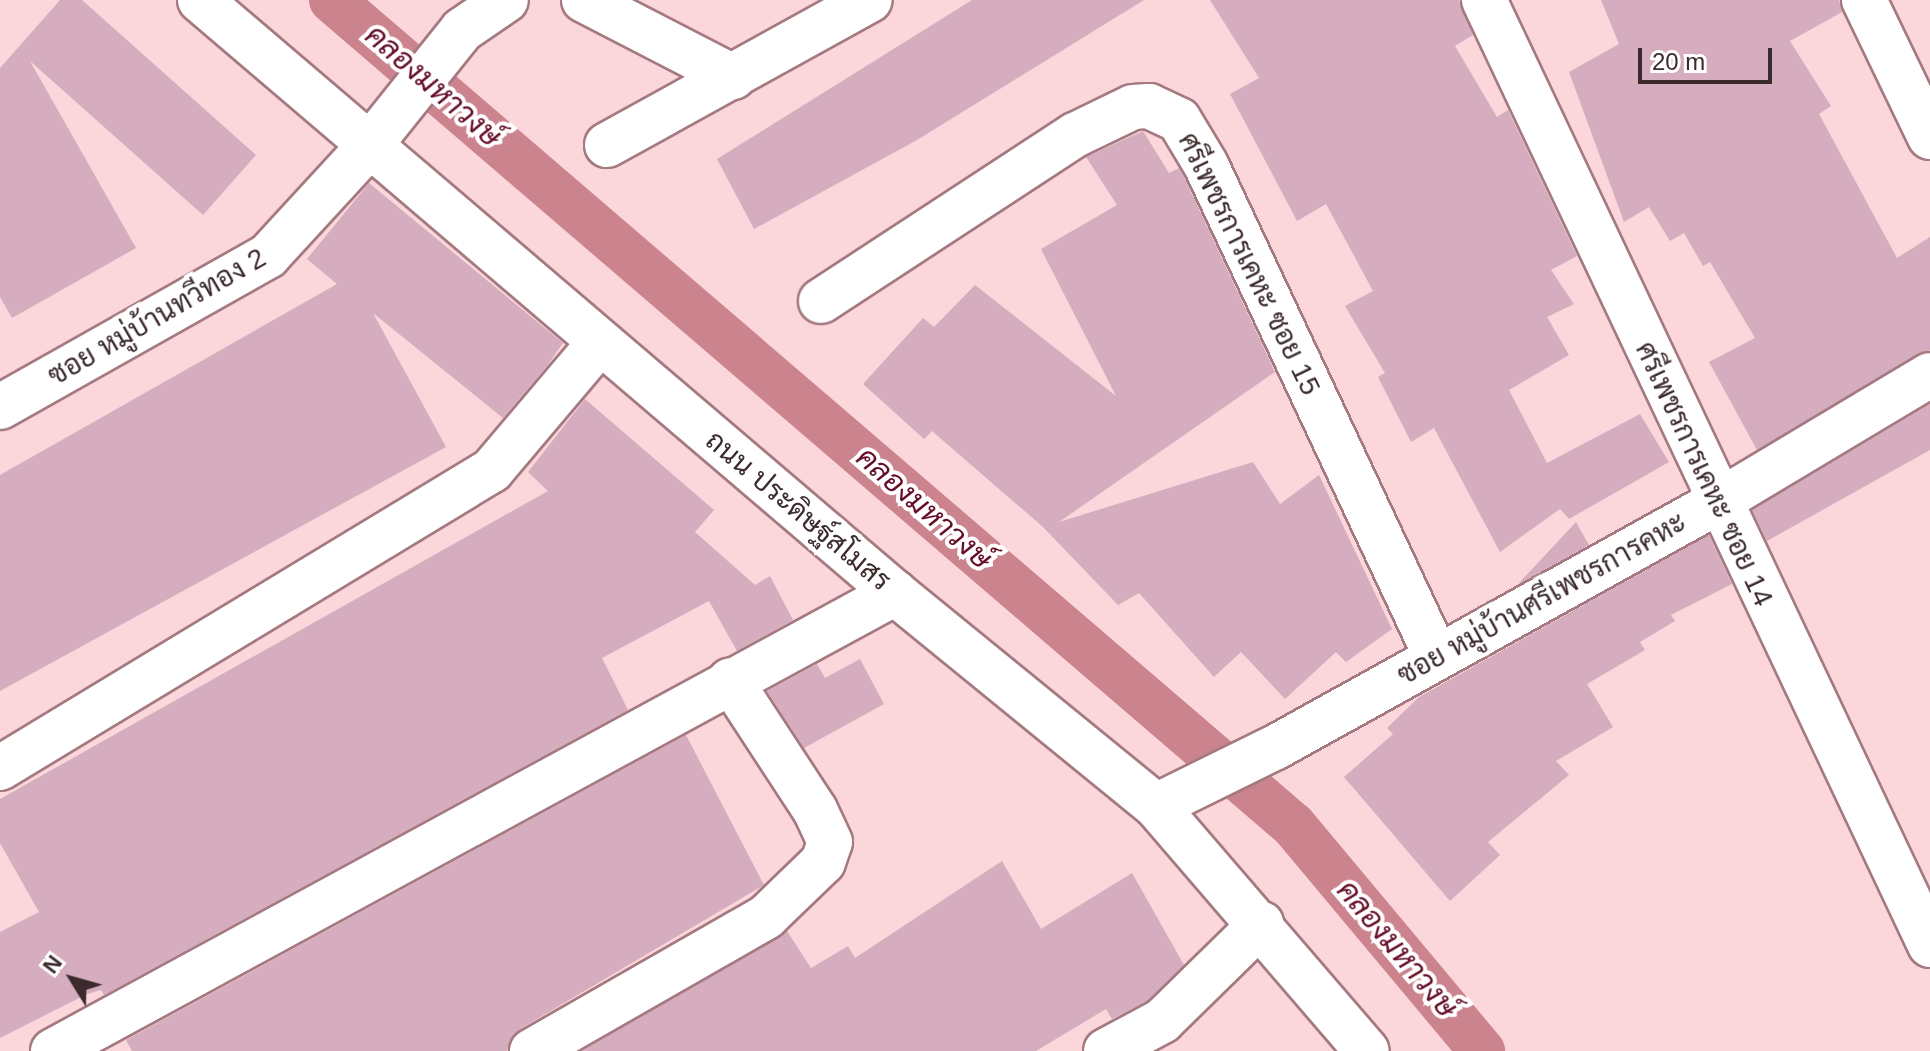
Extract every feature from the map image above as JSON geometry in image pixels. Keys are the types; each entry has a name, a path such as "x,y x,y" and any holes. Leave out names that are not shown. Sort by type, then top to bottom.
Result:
{"street":[{"name":"ถนน ประดิษฐ์สโมสร","path":"200,0 381,132 600,342 895,593 1156,806 1261,924 1367,1051"},
{"name":"ซอย หมู่บ้านทวีทอง 2","path":"5,393 268,256 381,132 462,30 506,0"},
{"path":"584,0 733,77"},
{"path":"607,145 870,0"},
{"name":"ศรีเพชรการเคหะ ซอย 14","path":"1484,0 1716,503 1930,945"},
{"path":"1864,0 1930,137"},
{"name":"ศรีเพชรการเคหะ ซอย 15","path":"821,301 1075,135 1133,107 1149,106 1179,120 1206,165 1436,656"},
{"path":"0,768 492,470 600,342"},
{"name":"ซอย หมู่บ้านศรีเพชรการคหะ","path":"1156,806 1276,747 1716,503 1930,375"},
{"path":"53,1051 730,680 895,593"},
{"path":"532,1051 766,917 823,862 830,842 815,810 730,680"},
{"path":"1106,1051 1158,1036 1261,924"}],"building":[{"path":"60,0 82,0 256,155 203,215 30,61 136,248 12,318 0,297 0,68"},
{"path":"972,0 1144,0 917,140 754,229 717,159"},
{"path":"1210,0 1459,0 1473,35 1455,46 1497,117 1508,110 1577,256 1551,270 1574,304 1547,317 1569,355 1509,390 1547,463 1640,414 1669,462 1569,519 1560,509 1500,552 1434,428 1411,442 1378,377 1385,373 1345,306 1373,291 1326,204 1297,221 1230,94 1259,78"},
{"path":"1601,0 1839,0 1842,12 1790,41 1831,106 1819,114 1897,258 1930,237 1930,350 1757,450 1709,362 1755,338 1710,262 1703,266 1684,233 1670,241 1649,207 1624,222 1569,72 1619,44"},
{"path":"1143,131 1169,173 1179,168 1184,177 1275,372 1059,522 1253,462 1280,504 1319,475 1392,629 1346,662 1336,652 1285,699 1241,652 1214,677 1139,593 1118,605 1043,527 932,431 924,439 863,384 923,318 934,327 975,285 1116,396 1041,249 1117,205 1086,157"},
{"path":"369,183 563,343 547,366 503,418 373,313 446,447 0,691 0,475 337,284 307,259"},
{"path":"585,399 714,510 695,532 755,585 770,576 793,620 737,651 709,601 602,658 628,710 104,995 101,990 87,994 0,1038 0,932 39,912 0,843 0,799 548,491 528,472"},
{"path":"1930,404 1930,450 1767,541 1752,510"},
{"path":"1576,522 1589,545 1519,584 1519,583"},
{"path":"1709,535 1732,584 1671,615 1675,621 1640,642 1645,650 1587,684 1613,727 1556,761 1569,775 1488,842 1500,855 1450,901 1344,777 1393,734 1387,728 1419,697"},
{"path":"860,659 884,704 804,748 767,691 817,664 825,678"},
{"path":"686,735 764,885 520,1029 507,1051 132,1051 126,1040"},
{"path":"1002,861 1041,929 1132,873 1184,965 1147,1001 1112,1019 1106,1009 1036,1051 582,1051 787,931 811,968 848,946 855,958"}],"waterway":[{"name":"คลองมหาวงษ์","path":"332,0 1293,825 1482,1051"}]}
